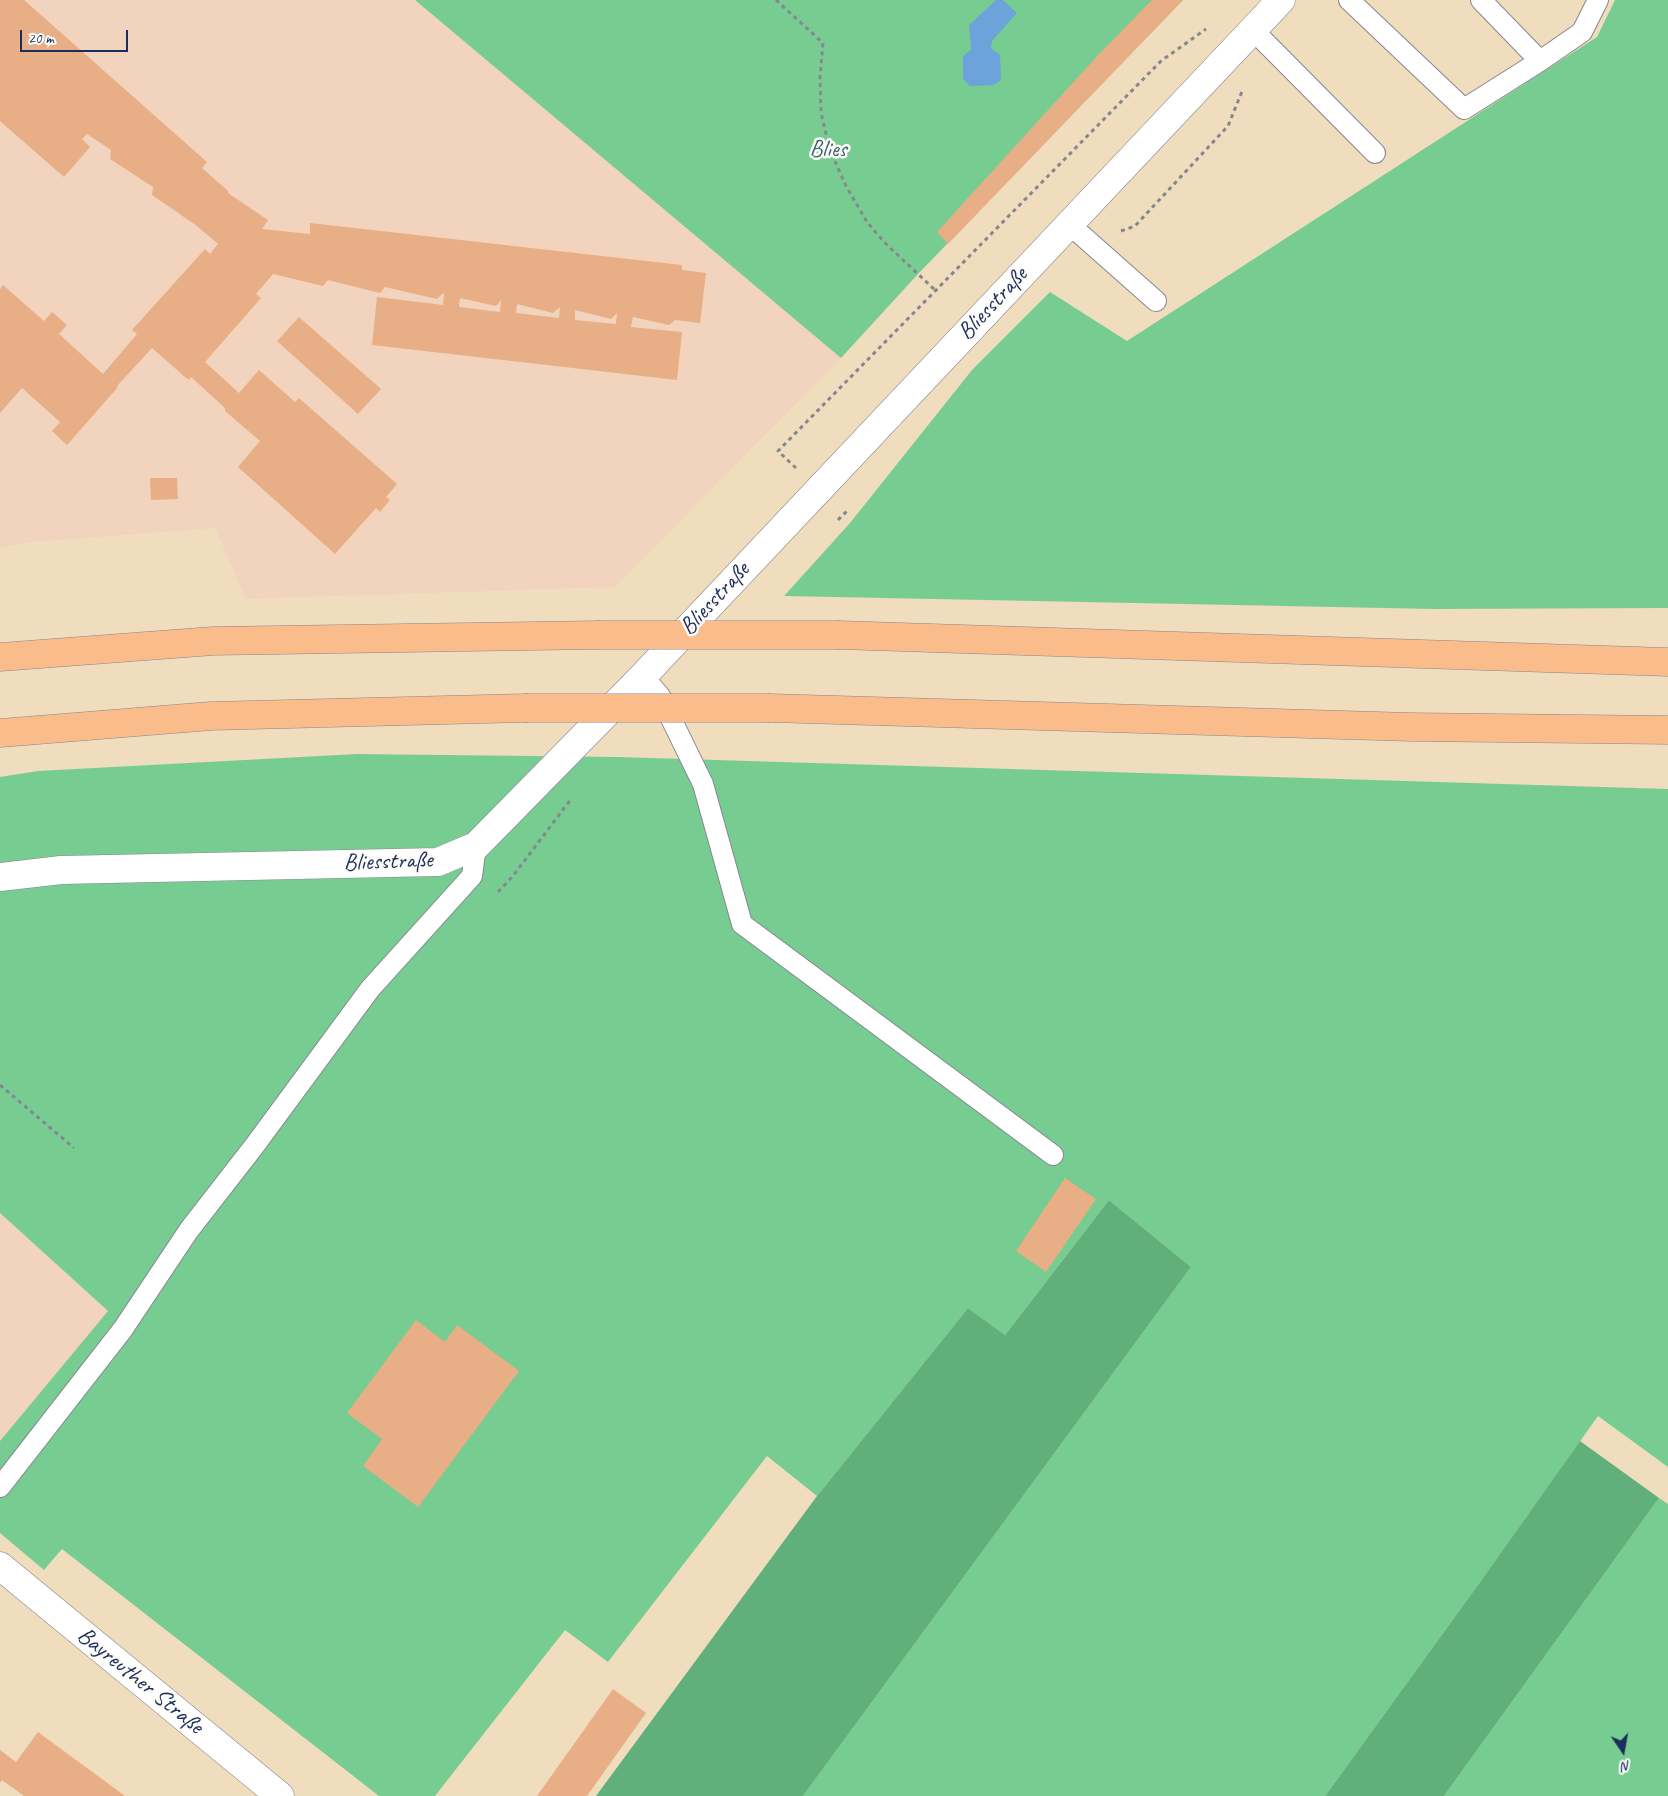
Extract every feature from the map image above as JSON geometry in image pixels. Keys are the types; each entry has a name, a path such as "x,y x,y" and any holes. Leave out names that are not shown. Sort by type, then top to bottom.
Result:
{"highway":[{"path":"0,657 212,641 839,635 1668,662"},
{"path":"0,733 211,716 525,708 770,708 1411,727 1668,730"}],"street":[{"name":"Bliesstraße","path":"0,877 61,870 438,862 476,846 643,676 1281,0"},
{"name":"Bayreuther Straße","path":"0,1566 280,1796"}],"lane":[{"path":"1349,0 1464,109 1582,32 1597,0"},
{"path":"1481,0 1540,61"},
{"path":"1253,30 1375,153"},
{"path":"1069,224 1156,301"},
{"path":"643,676 660,696 703,784 742,924 1052,1155"},
{"path":"0,1486 123,1330 188,1230 256,1145 370,989 472,876 476,846"}],"path":[{"path":"776,0 823,43 820,78 821,113 830,150 846,186 867,222 884,242 936,291"},
{"path":"778,452 1161,61 1210,27"},
{"path":"0,1085 74,1148"}],"shaded area":[{"path":"0,0 438,0 841,358 615,587 246,599 215,528 32,542 0,547"},
{"path":"0,1213 108,1311 0,1441"}],"green space":[{"name":"Blies","path":"415,0 1183,0 918,274 841,358"},
{"path":"1615,0 1668,0 1668,608 1434,609 784,596 850,523 972,370 1050,292 1127,341 1597,37"},
{"path":"357,754 617,757 1668,789 1668,1467 1598,1416 1325,1796 803,1796 1191,1267 1109,1200 1005,1335 968,1308 817,1496 767,1456 608,1662 565,1630 435,1796 379,1796 62,1549 44,1570 0,1533 0,1441 108,1311 0,1213 0,777 38,771"},
{"path":"1109,1200 1191,1267 803,1796 596,1796 817,1496 968,1308 1005,1335"},
{"path":"1580,1441 1659,1498 1444,1796 1325,1796 1483,1578"},
{"path":"1659,1498 1668,1504 1668,1796 1444,1796"}],"water":[{"path":"996,0 1003,0 1017,13 992,41 991,48 1000,55 1001,80 994,85 970,86 963,79 963,56 971,50 969,25"}],"building":[{"path":"0,0 24,0 207,162 202,168 228,193 268,220 262,229 310,234 310,223 682,265 682,270 706,273 700,323 675,320 669,325 633,317 631,327 682,332 677,380 372,345 377,297 443,305 444,294 437,299 385,287 380,293 328,280 323,286 273,274 256,294 261,298 205,362 239,393 259,370 295,402 299,398 397,484 386,497 390,500 380,512 376,508 335,554 238,467 260,441 225,411 225,408 191,377 189,380 152,348 67,445 52,431 60,422 22,388 0,413 0,289 3,285 44,321 52,312 67,325 59,334 103,374 137,334 132,330 205,249 210,254 218,244 197,226 152,195 153,187 110,159 111,150 87,134 82,139 90,147 64,177 0,121","holes":["460,298 496,306 501,300 500,312 459,307","517,304 553,313 560,307 559,318 516,313","575,310 611,319 617,313 616,324 575,320"]},
{"path":"1152,0 1183,0 948,244 937,232 1099,54"},
{"path":"299,317 381,389 358,414 277,341"},
{"path":"150,478 177,478 178,499 151,500"},
{"path":"1065,1178 1096,1199 1046,1272 1016,1251"},
{"path":"416,1320 445,1342 457,1325 519,1371 418,1507 363,1466 382,1439 347,1413"},
{"path":"613,1689 646,1713 587,1796 537,1796"},
{"path":"38,1732 125,1796 24,1796 2,1780 0,1783 0,1750 16,1762"}]}
